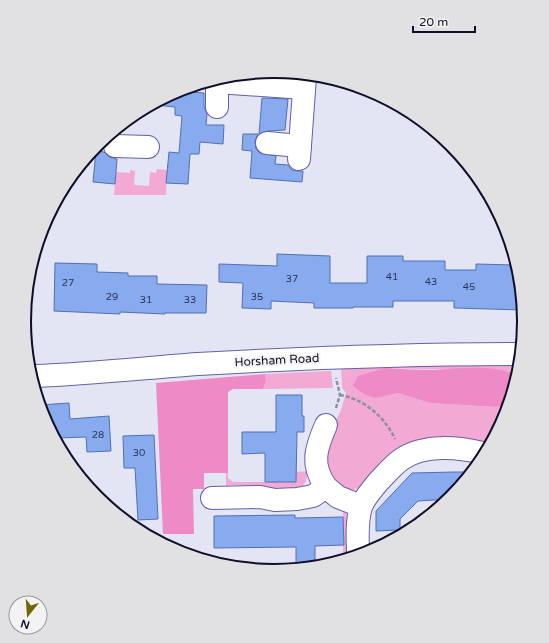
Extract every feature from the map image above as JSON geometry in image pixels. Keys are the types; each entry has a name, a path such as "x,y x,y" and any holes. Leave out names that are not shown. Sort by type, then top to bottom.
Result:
{"street":[{"path":"232,82 305,82 300,152 267,143"},
{"path":"217,85 217,107"},
{"path":"115,146 148,147"},
{"name":"Horsham Road","path":"37,376 197,364 335,357 516,354"},
{"path":"326,425 317,448 316,458 321,480 326,487 338,497 361,506"},
{"path":"358,550 358,521 361,506 367,496 384,476 402,459 416,452 434,449 464,450 480,453"},
{"path":"212,498 260,497 275,500 297,499 313,496 326,487"}],"path":[{"path":"326,425 335,411 340,395 336,376 335,357"},
{"path":"340,395 362,403 385,421 397,443 402,459"}],"shaded area":[{"path":"157,169 167,170 166,195 114,195 116,172 130,173 130,170 135,171 134,185 149,186 150,172 156,173"},
{"path":"514,365 512,373 507,371 386,368 387,395 398,393 430,403 496,407 503,405 493,429 484,445 454,441 352,490 343,487 330,477 323,454 331,430 340,413 346,393 342,388 341,366"},
{"path":"386,368 434,370 485,368 512,373 503,405 496,407 430,403 398,393 375,398 364,394 353,386 358,376"},
{"path":"331,371 333,388 263,389 266,381 265,374"},
{"path":"265,374 266,381 263,389 233,389 228,392 228,473 204,473 204,489 193,489 194,534 163,534 156,383"},
{"path":"308,471 306,481 303,486 297,489 262,490 255,486 230,485 226,489 226,473 228,473 228,478 233,482 296,482 296,472"},
{"path":"344,511 350,520 351,540 346,544 346,554 343,555"}],"building":[{"path":"193,92 204,93 204,107 207,114 206,125 224,125 223,144 200,142 199,154 190,154 188,184 166,183 169,152 179,153 182,116 175,115 175,107 162,106"},
{"path":"262,98 288,99 285,130 268,131 259,134"},
{"path":"243,134 258,134 255,141 256,149 260,153 276,156 275,164 288,165 292,170 303,171 302,182 250,178 252,151 242,150"},
{"path":"100,151 104,152 109,157 117,159 115,184 93,182 96,156"},
{"path":"277,254 330,256 330,283 367,283 367,256 403,256 403,261 445,261 445,270 476,270 476,264 511,265 516,290 517,310 454,308 454,301 393,301 393,307 314,308 314,303 271,301 271,309 242,308 243,283 219,282 219,264 277,266"},
{"path":"55,263 97,264 97,272 128,273 128,276 157,276 157,284 207,285 206,313 165,314 120,312 120,314 54,311"},
{"path":"276,395 302,395 304,432 297,432 296,482 265,482 265,453 242,454 242,432 276,432"},
{"path":"69,403 70,419 109,416 111,451 87,452 86,437 61,438 46,405"},
{"path":"154,435 158,519 138,520 135,468 124,468 123,436"},
{"path":"466,472 441,500 418,501 400,519 400,530 376,531 376,511 412,473"},
{"path":"295,515 295,518 343,517 344,545 315,546 315,561 296,564 296,547 214,548 214,516"}]}
